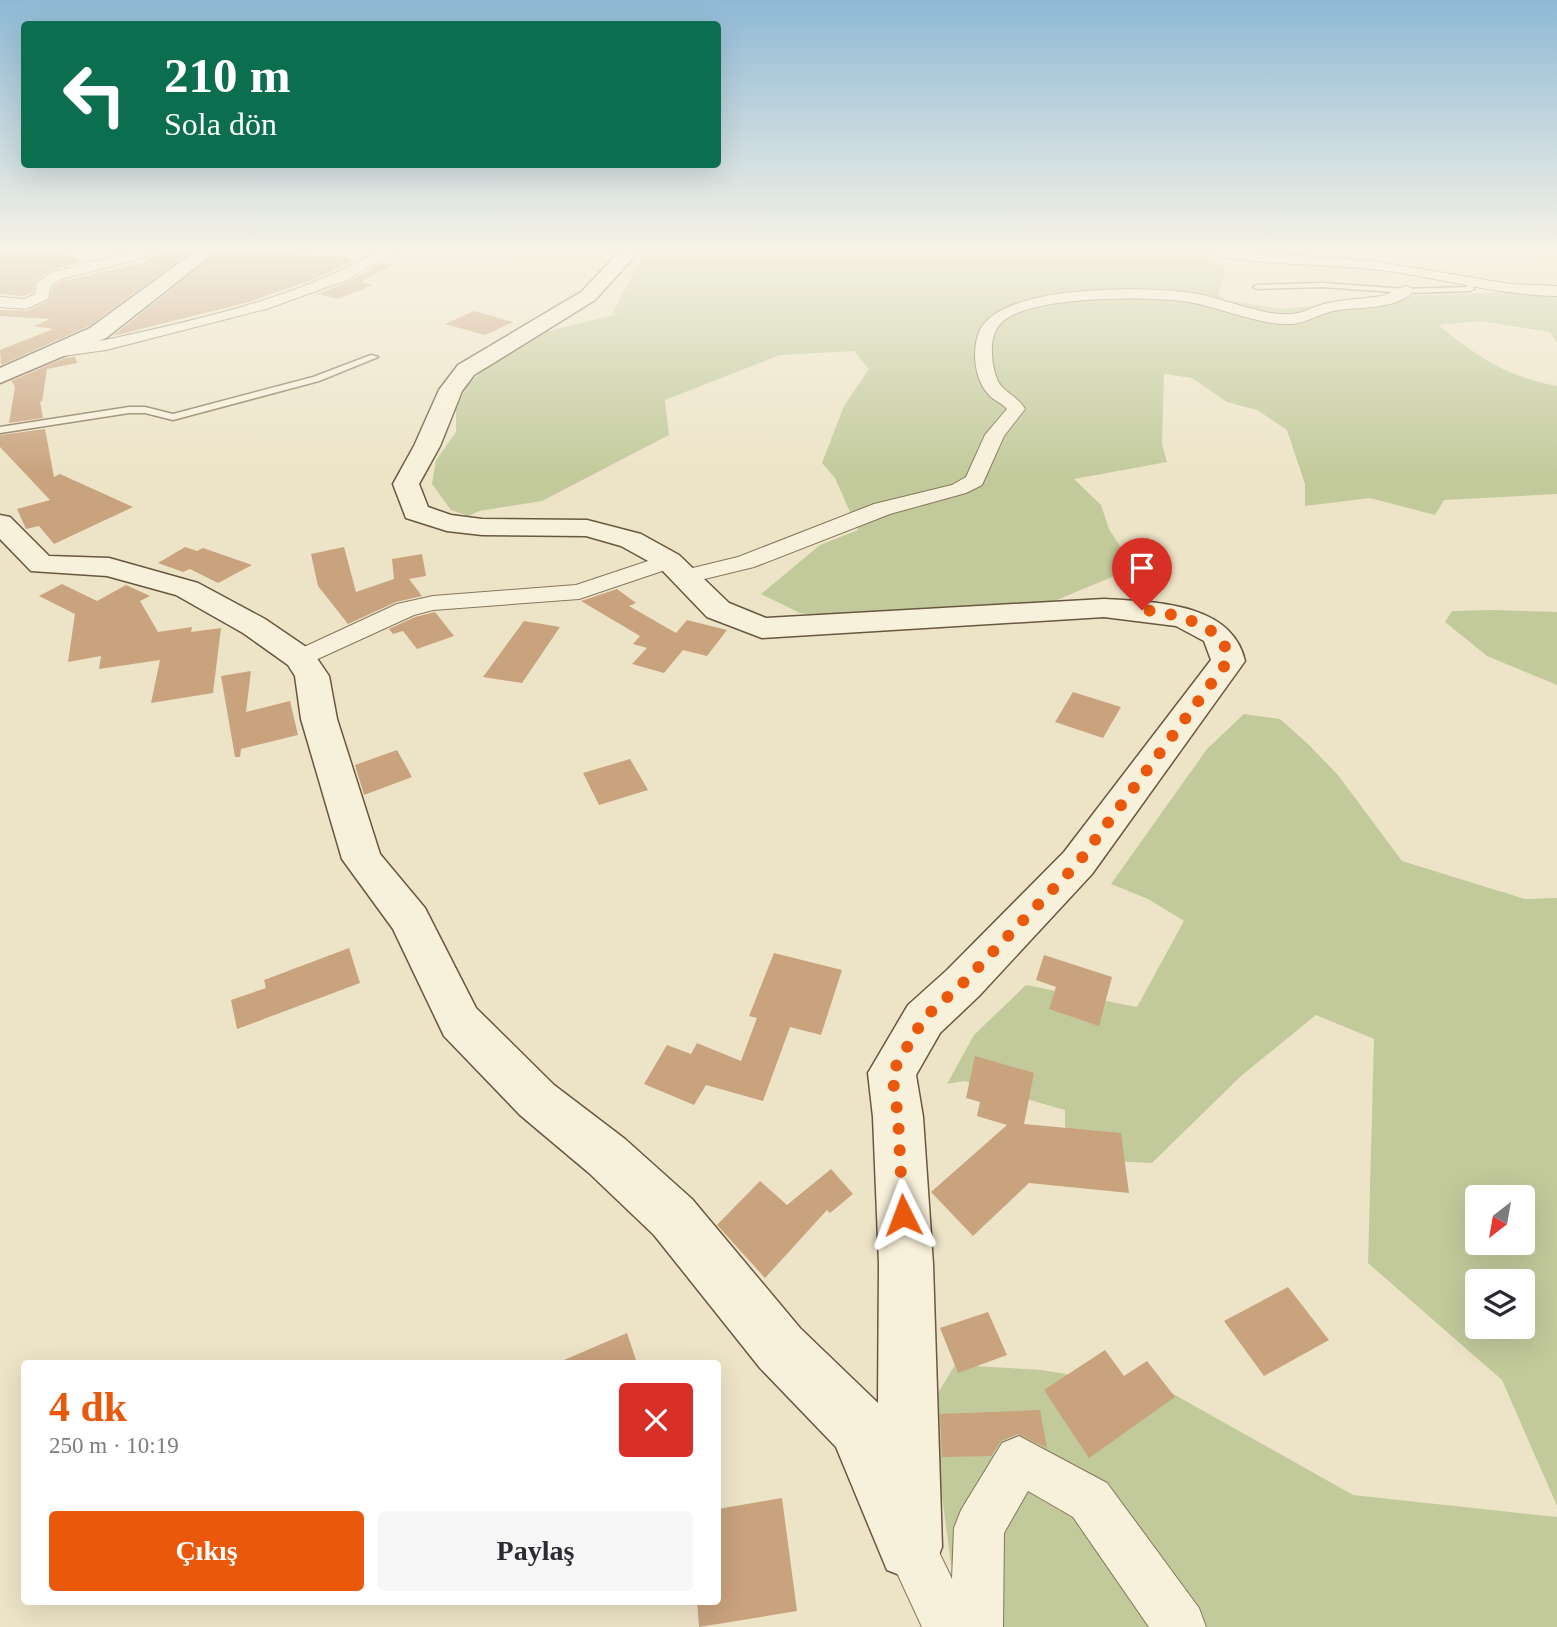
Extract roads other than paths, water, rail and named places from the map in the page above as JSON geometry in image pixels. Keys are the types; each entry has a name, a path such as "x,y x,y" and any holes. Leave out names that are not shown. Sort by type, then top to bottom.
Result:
{"street":[{"path":"0,376 63,351 109,325"},
{"path":"63,351 93,348 186,325"},
{"path":"540,325 466,370 451,390 427,446 406,484 416,512 447,523 482,527 587,528 631,540 677,569 718,610 762,628 1104,608 1160,611 1203,625 1223,642 1228,661 1078,863 963,983 924,1018 892,1073 898,1117 906,1264 910,1547"},
{"path":"300,658 406,609 433,603 579,592 677,569 746,562 882,509 959,489 975,481 995,435 1016,409 1013,403 993,390 986,370 984,345 991,325"},
{"path":"0,523 41,565 109,567 187,589 254,626 300,658 312,676 319,719 362,859 410,920 460,1022 537,1100 607,1156 673,1217 780,1348 858,1426 910,1547 949,1627"},
{"path":"977,1627 979,1528 1019,1460 1090,1500 1180,1627"}],"lane":[{"path":"0,430 129,410 145,410 173,417 316,379 374,357"}]}
